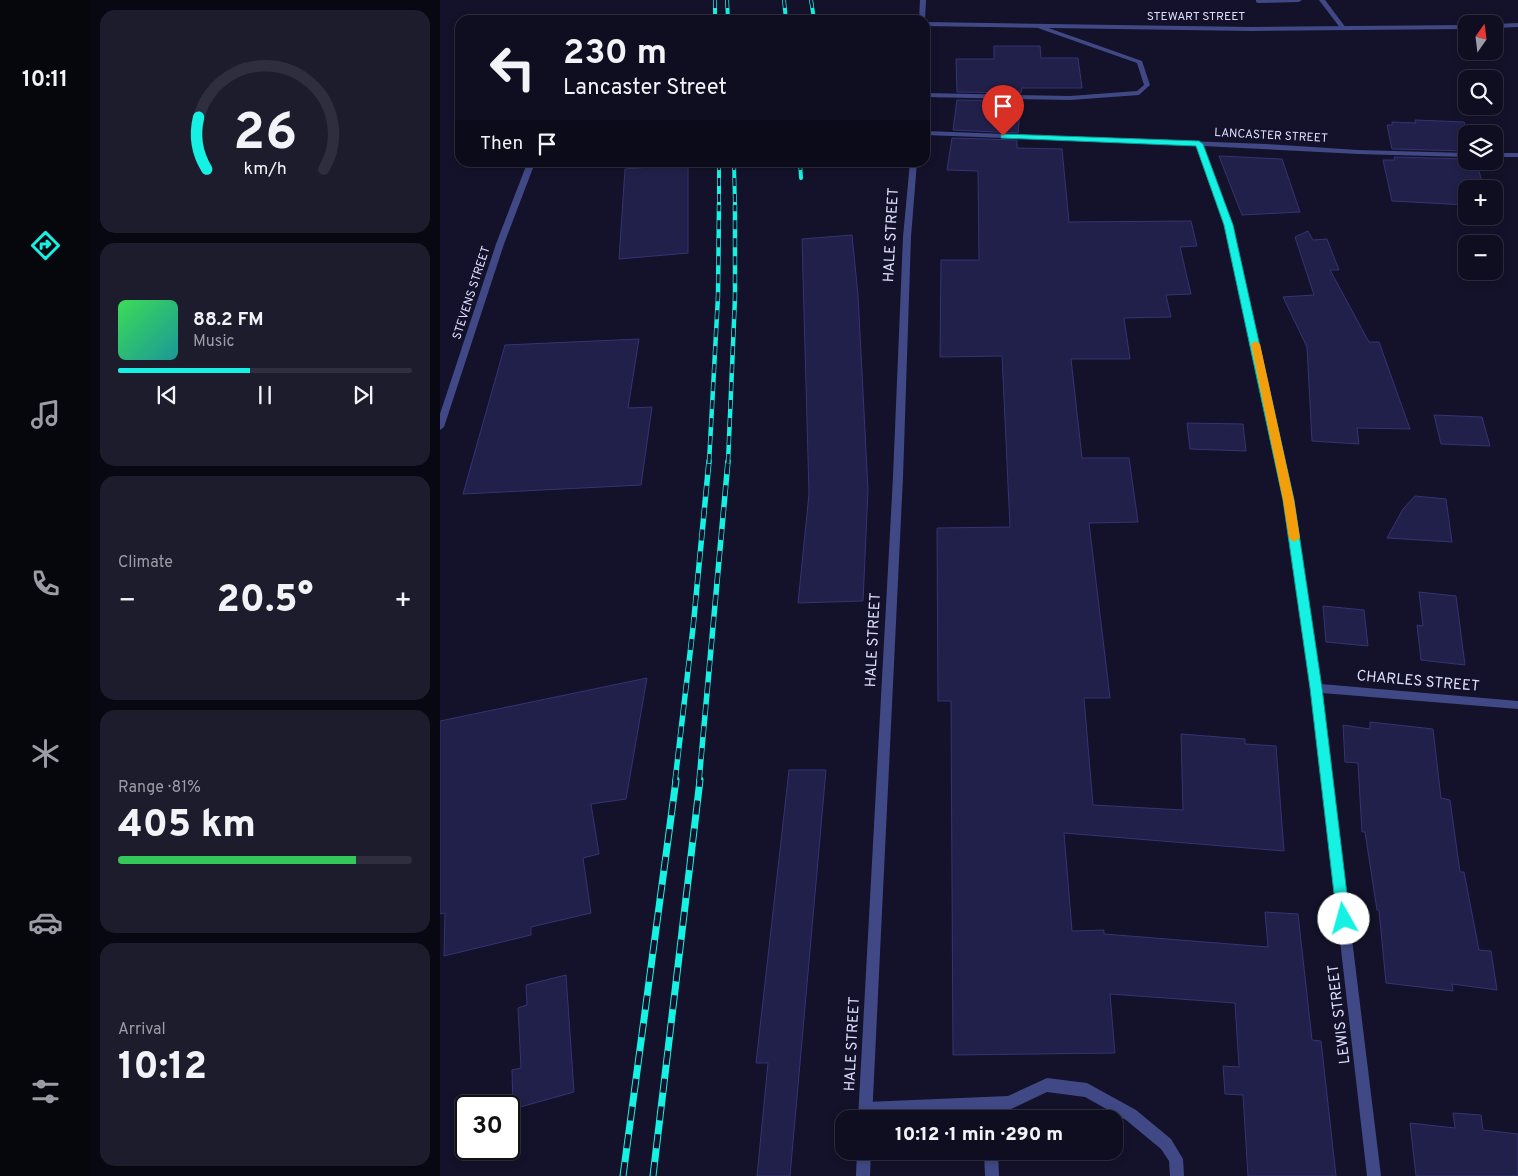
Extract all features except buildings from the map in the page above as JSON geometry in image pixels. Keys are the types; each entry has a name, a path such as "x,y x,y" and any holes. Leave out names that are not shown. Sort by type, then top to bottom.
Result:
{"street":[{"path":"922,15 923,0"},
{"path":"1258,2 1299,0"},
{"path":"1322,0 1343,28"},
{"name":"STEWART STREET","path":"930,24 1242,29 1458,27"},
{"path":"1503,26 1518,25"},
{"path":"930,95 1070,98 1140,93 1146,85 1140,62 1037,26"},
{"name":"LANCASTER STREET","path":"930,133 1458,155"},
{"name":"LEWIS STREET","path":"1199,144 1229,225 1289,500 1316,688 1374,1176"},
{"path":"1503,155 1518,155"},
{"name":"STEVENS STREET","path":"440,427 500,244 530,167"},
{"name":"HALE STREET","path":"866,1110 908,237 914,167"},
{"name":"CHARLES STREET","path":"1316,688 1518,705"},
{"path":"911,1110 1009,1103 1047,1085 1087,1090 1131,1115 1166,1144 1176,1159 1177,1176"},
{"path":"991,1103 991,1110"},
{"path":"863,1176 864,1160"},
{"path":"991,1160 992,1176"}],"railway":[{"path":"715,0 715,15"},
{"path":"727,0 728,15"},
{"path":"784,0 786,15"},
{"path":"811,0 813,15"},
{"path":"719,167 719,205"},
{"path":"734,167 735,207"},
{"path":"800,167 801,178"},
{"path":"709,463 718,296 719,205"},
{"path":"728,463 735,297 735,207"},
{"path":"675,781 693,628 709,461"},
{"path":"699,781 728,461"},
{"path":"623,1176 676,780"},
{"path":"653,1176 700,780"}],"slow traffic":[{"path":"1255,344 1289,500 1294,538"}],"route":[{"path":"1003,136 1199,144 1229,225 1289,500 1316,688 1344,919"}]}
